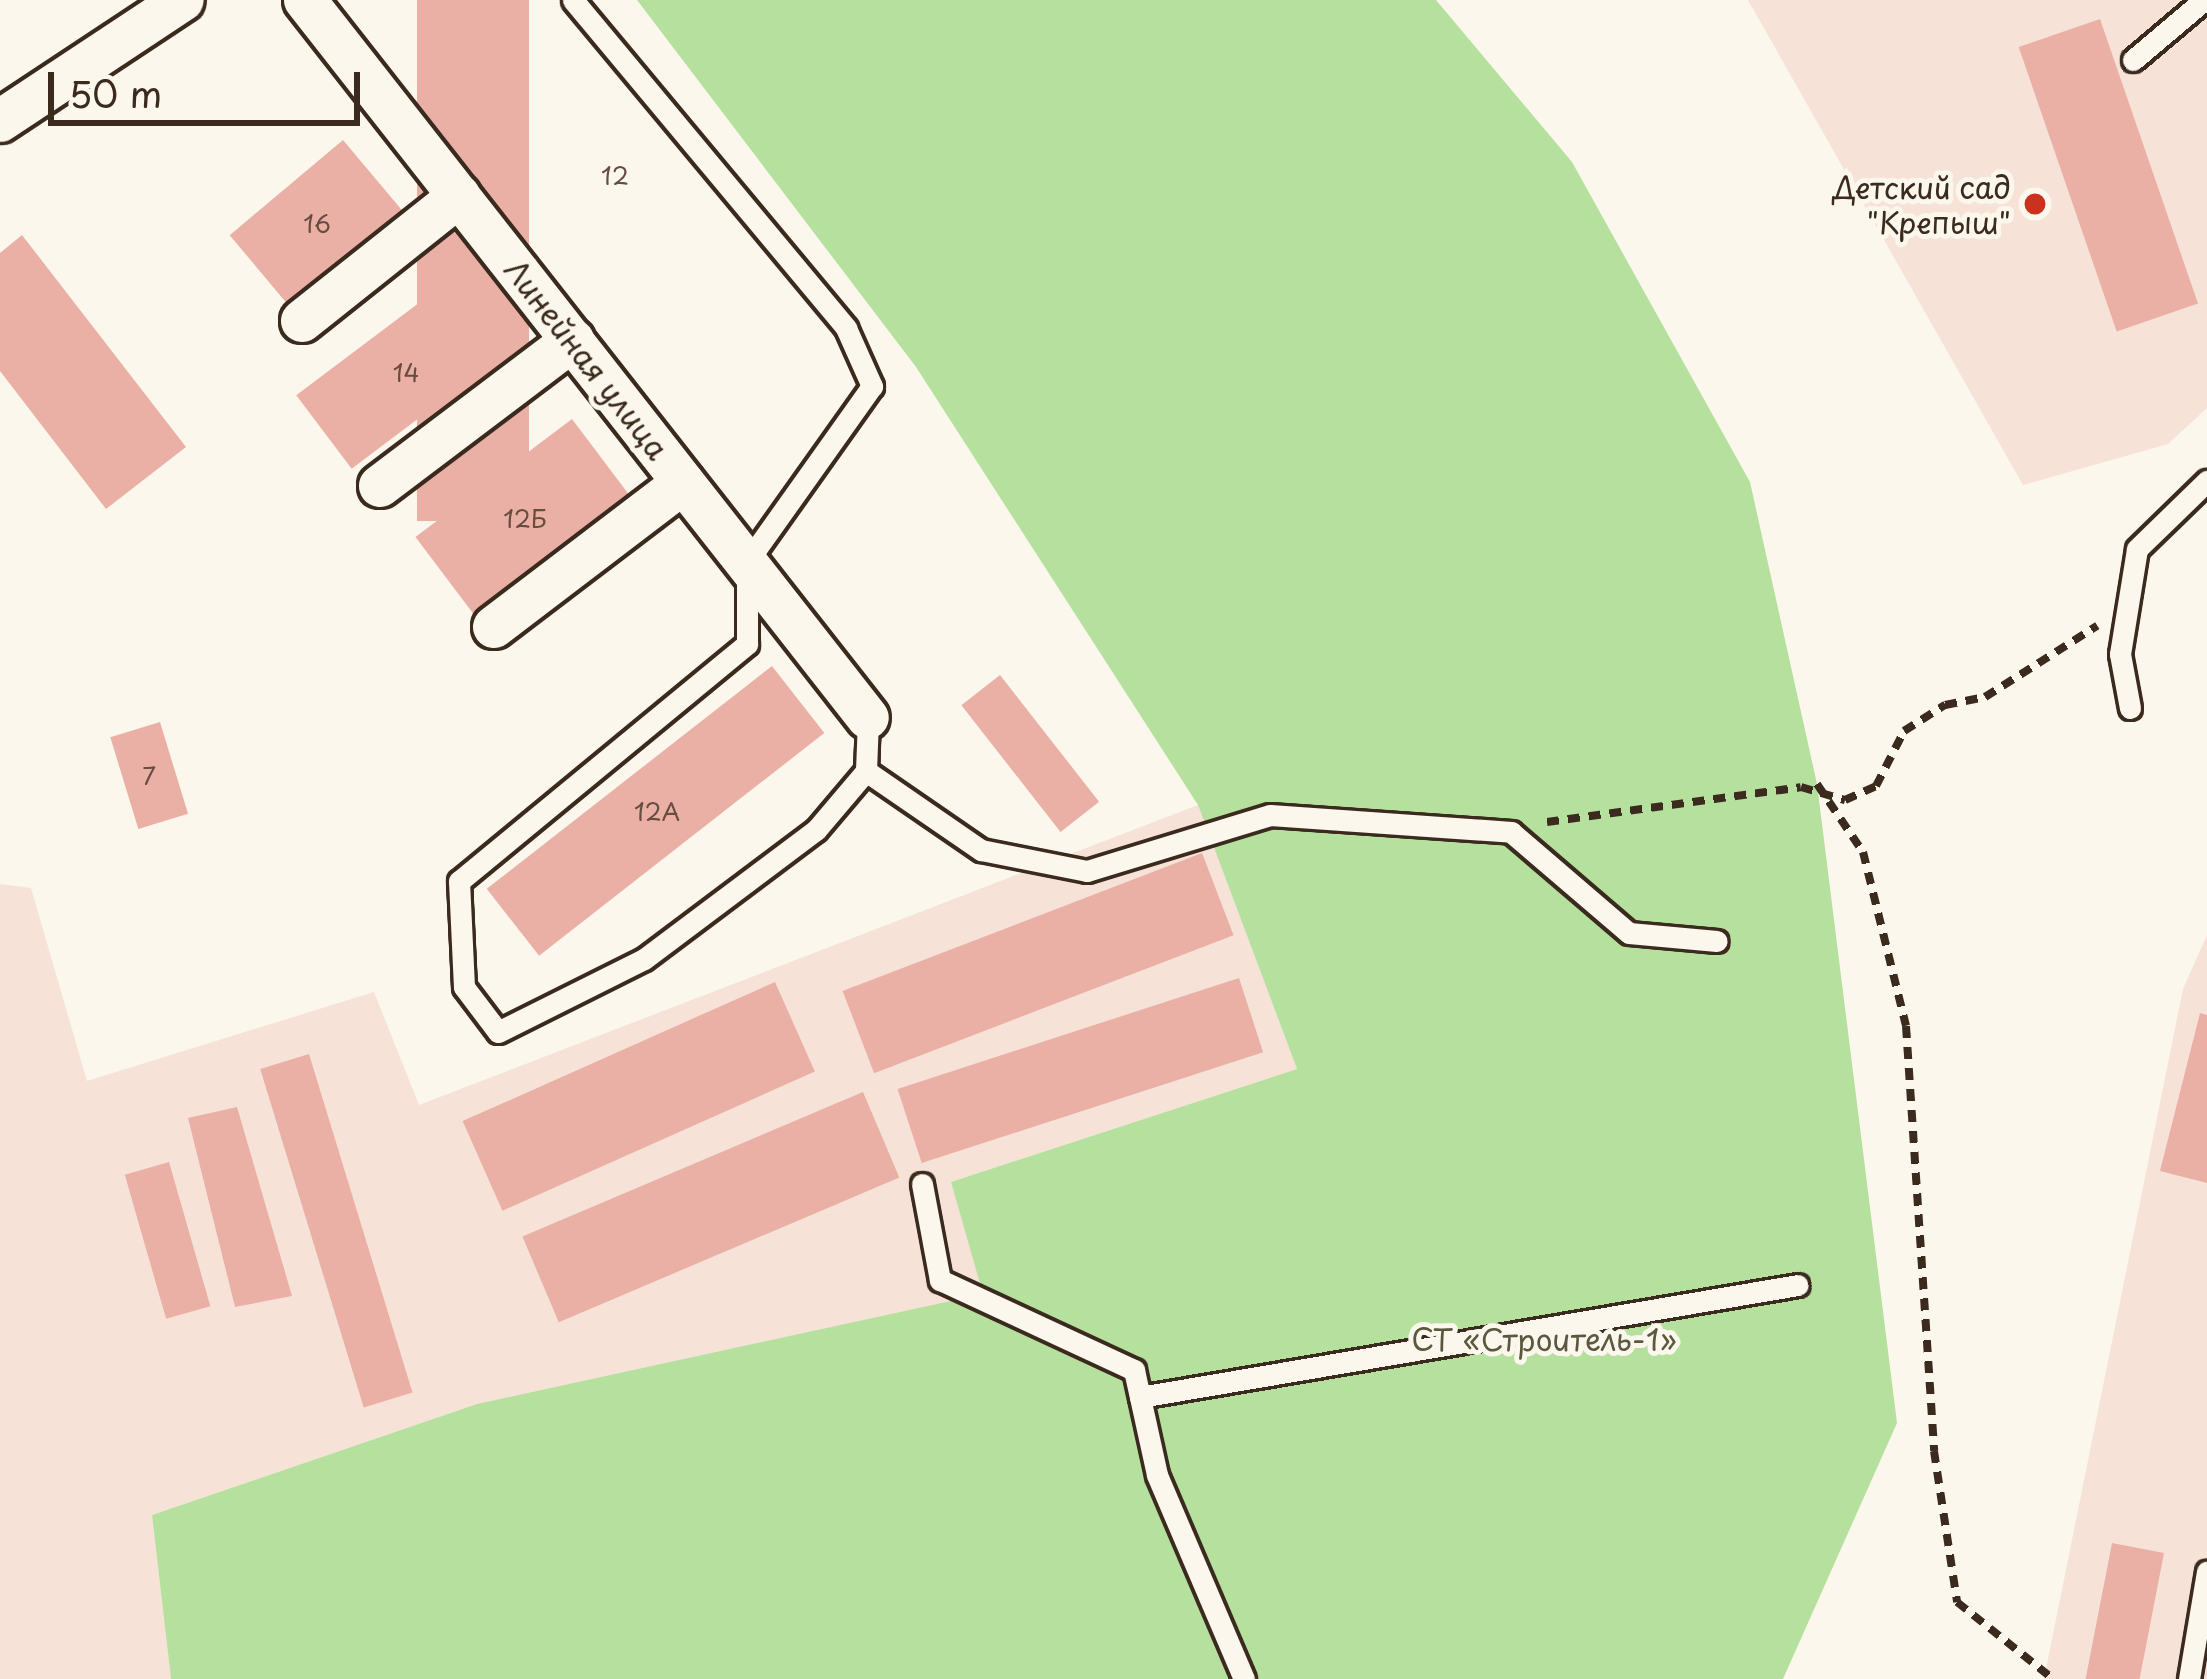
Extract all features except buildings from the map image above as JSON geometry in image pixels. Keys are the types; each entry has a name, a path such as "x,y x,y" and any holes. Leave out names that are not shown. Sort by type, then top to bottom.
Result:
{"street":[{"path":"0,121 183,0"},
{"name":"Линейная улица","path":"305,0 868,718"},
{"path":"302,321 460,196"},
{"path":"380,486 573,340"},
{"path":"494,627 683,483"}],"lane":[{"path":"573,0 846,328 872,386 747,562 747,644 459,881 464,986 498,1032 644,959 816,830 866,771 868,718"},
{"path":"2133,60 2204,0"},
{"path":"2130,708 2120,654 2138,549 2203,493"},
{"path":"866,771 982,850 1087,871 1270,815 1511,832 1629,933 1717,941"},
{"path":"922,1184 940,1280 1134,1370 1157,1475 1244,1679"},
{"path":"1140,1396 1798,1285"},
{"path":"2189,1679 2207,1572"}],"path":[{"path":"1511,832 1756,793 1820,789 1845,800 1876,786 1904,731 1945,705 1984,698 2128,603"},
{"path":"1820,789 1863,851 1906,1026 1934,1451 1957,1602 2053,1679"}],"shaded area":[{"name":"Детский сад \"Крепыш\"","path":"1748,0 2207,0 2207,408 2168,444 2023,485"},
{"path":"1198,805 1297,1069 951,1182 984,1294 477,1404 152,1515 171,1679 0,1679 0,884 31,888 87,1081 374,992 419,1105"},
{"path":"2207,935 2207,1679 2044,1679 2183,989"}],"green space":[{"name":"СТ «Строитель-1»","path":"637,0 1436,0 1572,162 1750,482 1817,784 1897,1423 1783,1679 171,1679 152,1515 477,1404 983,1294 951,1182 1297,1069 1198,805 916,367"}],"place":[{"name":"Детский сад \"Крепыш\"","path":"2035,204"}]}
